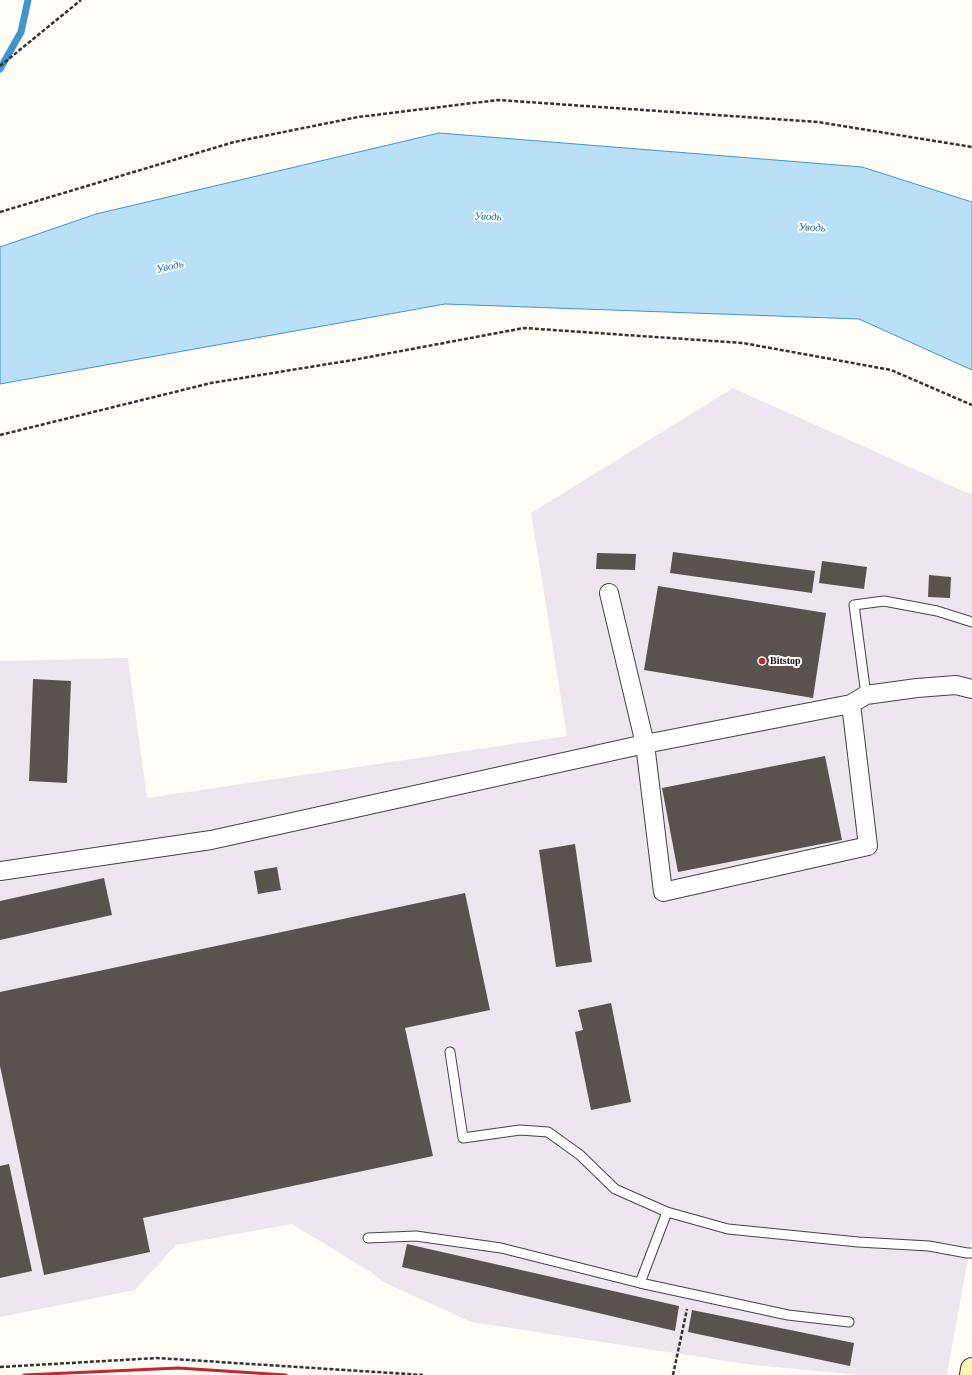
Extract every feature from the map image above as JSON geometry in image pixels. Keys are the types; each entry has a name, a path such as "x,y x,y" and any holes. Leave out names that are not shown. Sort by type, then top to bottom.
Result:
{"main road":[{"path":"971,1375 972,1369"}],"street":[{"path":"609,593 645,744 663,892 868,846 851,704"},
{"path":"0,871 211,840 645,744 851,704 866,695 917,688 956,685 972,689"}],"lane":[{"path":"866,695 854,605 884,601 937,611 972,622"},
{"path":"450,1052 462,1138 520,1130 548,1132 580,1155 615,1189 667,1212 728,1229 858,1242 929,1246 972,1253"},
{"path":"640,1283 667,1212"},
{"path":"368,1238 416,1236 501,1248 640,1283 788,1315 849,1322"}],"path":[{"path":"0,66 81,0"},
{"path":"0,212 234,142 358,117 498,100 818,122 972,147"},
{"path":"0,435 211,384 353,360 524,328 744,343 891,370 972,406"},
{"path":"672,1375 691,1294"},
{"path":"0,1368 157,1358 423,1375"}],"shaded area":[{"path":"733,388 972,495 972,1236 947,1375 858,1375 753,1365 471,1322 383,1282 372,1273 292,1224 176,1245 135,1290 0,1317 0,661 128,658 147,798 567,736 531,513"}],"water":[{"name":"Уводь","path":"439,133 862,167 972,202 972,370 859,319 445,304 0,384 0,247 96,214"}],"building":[{"path":"673,552 815,571 812,593 670,573"},
{"path":"597,553 636,554 635,570 596,569"},
{"path":"822,561 867,567 864,589 819,583"},
{"path":"929,575 951,577 950,598 928,597"},
{"path":"658,586 826,613 813,698 644,670"},
{"path":"33,679 71,681 67,783 29,781"},
{"path":"825,756 842,840 678,872 662,788"},
{"path":"575,844 592,962 556,967 539,850"},
{"path":"277,867 281,890 258,894 254,871"},
{"path":"104,878 112,915 0,940 0,901"},
{"path":"465,893 490,1010 405,1028 433,1156 143,1218 150,1252 44,1275 0,1066 0,992"},
{"path":"611,1003 631,1102 591,1110 575,1032 583,1030 578,1010"},
{"path":"9,1164 32,1271 0,1278 0,1166"},
{"path":"407,1244 679,1306 675,1331 402,1267"},
{"path":"692,1310 854,1343 850,1366 688,1332"}],"waterway":[{"path":"0,69 21,32 28,0"}],"railway":[{"path":"24,1375 178,1368 286,1375"}],"place":[{"name":"Bitstop","path":"762,661"}]}
